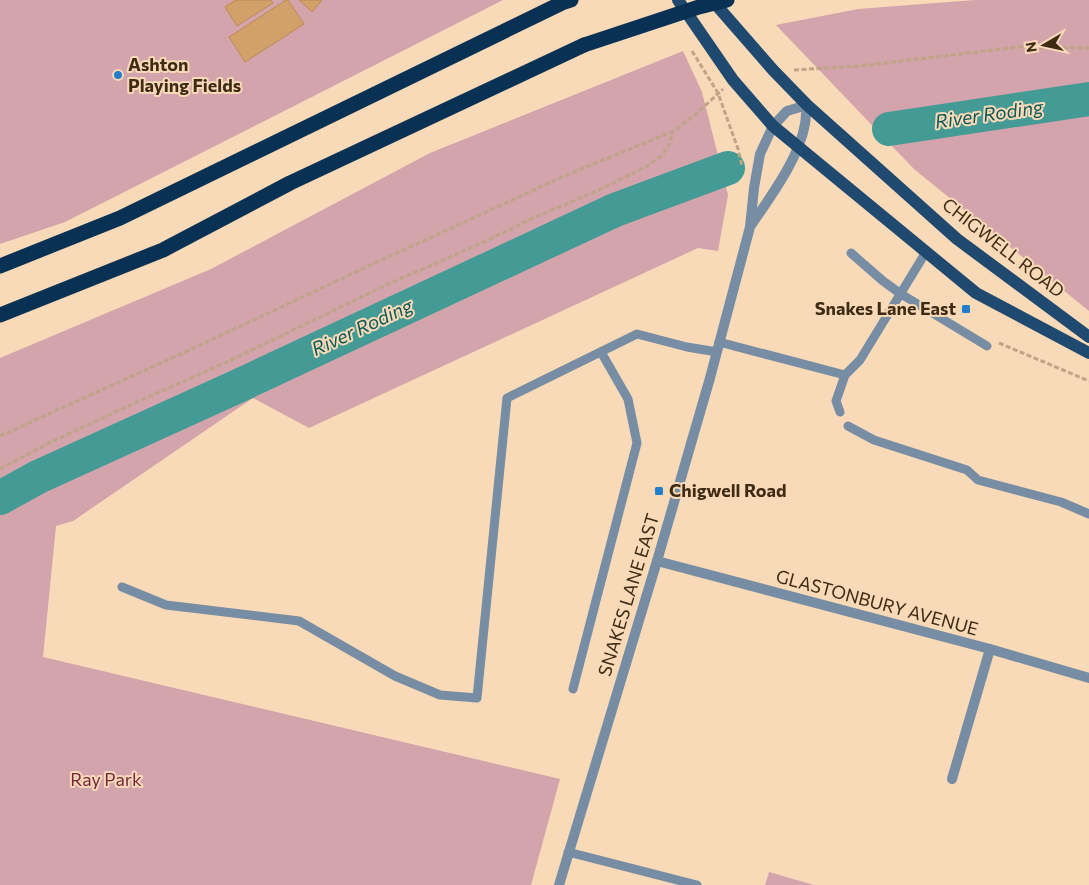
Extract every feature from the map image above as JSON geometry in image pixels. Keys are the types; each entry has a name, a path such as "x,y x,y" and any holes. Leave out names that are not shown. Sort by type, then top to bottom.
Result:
{"highway":[{"path":"0,315 163,250 290,183 584,45 682,12 727,0"},
{"path":"0,266 120,218 567,2"}],"main road":[{"path":"678,0 733,80 773,126 976,293 1089,353"},
{"name":"CHIGWELL ROAD","path":"712,0 773,70 807,105 958,238 1089,337"}],"street":[{"path":"773,126 787,111 807,105 805,125 798,147"},
{"name":"SNAKES LANE EAST","path":"559,885 718,347 750,227 760,154 773,126"},
{"name":"SNAKES LANE EAST","path":"750,227 782,178 798,147"},
{"name":"GLASTONBURY AVENUE","path":"656,561 990,649 1089,678"},
{"path":"952,779 990,649"}],"lane":[{"path":"840,412 836,401 845,376 860,360 926,252"},
{"path":"851,253 901,294 987,346"},
{"path":"122,587 166,605 299,621 395,676 440,695 477,698 506,398 637,334 687,347 718,347 845,376"},
{"path":"573,689 637,442 628,399 601,352"},
{"path":"848,426 874,440 967,470 978,480 1061,502 1089,514"},
{"path":"568,852 697,885"}],"path":[{"path":"794,70 860,66 1019,47 1089,48"},
{"path":"690,49 723,101 738,150"},
{"path":"0,436 183,354 554,180 674,131 696,114 718,93"},
{"path":"0,469 51,442 227,362 382,287 599,190 647,166 660,157 668,147 674,131"},
{"path":"987,346 997,342 1089,381"}],"green space":[{"path":"0,0 503,0 65,222 0,244"},
{"path":"975,0 1089,0 1089,311 914,169 776,25 858,9"},
{"name":"Ray Park","path":"683,51 702,92 728,195 718,251 698,248 309,428 253,398 73,521 56,526 43,657 560,779 531,885 0,885 0,358 211,269 430,153"},
{"path":"769,872 814,885 765,885"}],"building":[{"path":"236,0 271,0 273,3 237,26 225,7"},
{"path":"288,0 304,24 245,62 229,37"},
{"path":"299,0 322,0 312,12"}],"waterway":[{"name":"River Roding","path":"889,129 1089,99"},
{"name":"River Roding","path":"0,498 38,477 615,210 728,168"}],"place":[{"name":"Ashton Playing Fields","path":"118,75"},
{"name":"Snakes Lane East","path":"966,309"},
{"name":"Chigwell Road","path":"659,491"}]}
